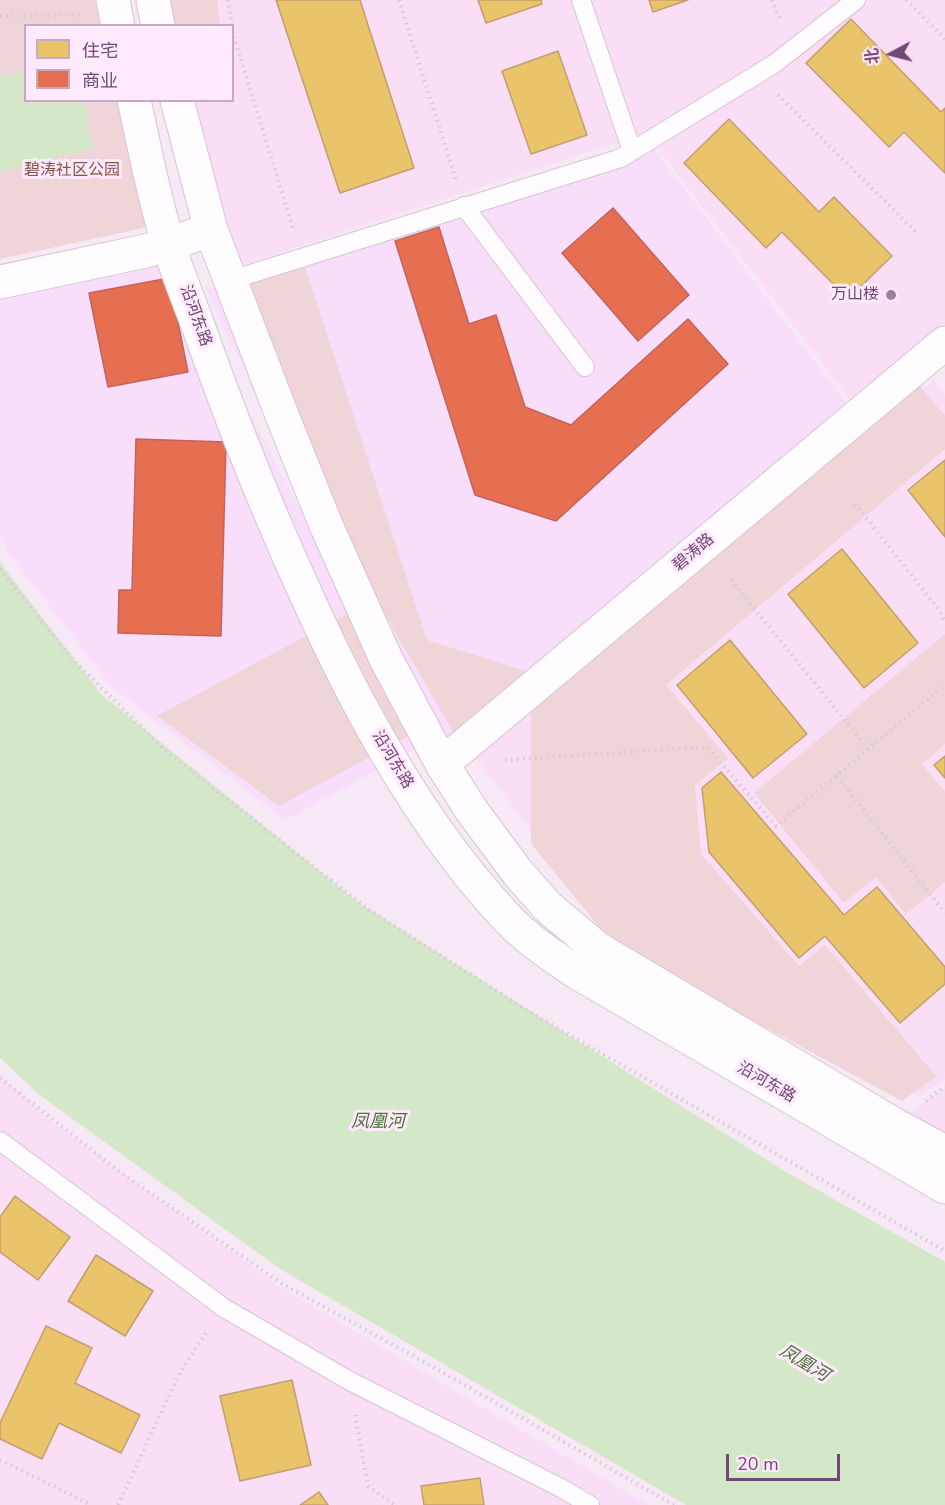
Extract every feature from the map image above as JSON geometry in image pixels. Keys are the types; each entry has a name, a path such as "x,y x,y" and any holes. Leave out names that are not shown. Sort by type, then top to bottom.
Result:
{"street":[{"path":"153,0 158,24"},
{"name":"沿河东路","path":"134,102 169,245 238,436 280,537 321,626 372,725 435,829 478,886 511,922 545,951 576,972 945,1187"},
{"name":"沿河东路","path":"178,102 211,230 326,525 386,658 442,764 472,811 518,873 548,907 582,936 628,967 894,1125 945,1152"},
{"path":"0,282 169,245 211,230"},
{"name":"碧涛路","path":"442,764 941,355"}],"lane":[{"path":"582,0 632,151"},
{"path":"231,280 621,158 774,64 856,0"},
{"path":"464,207 585,367"},
{"path":"0,1141 224,1308 348,1380 590,1505"}],"path":[{"path":"228,0 232,24"},
{"path":"399,0 464,207"},
{"path":"906,0 945,39"},
{"path":"0,16 85,15 116,12"},
{"path":"234,37 302,258"},
{"path":"757,74 916,232"},
{"path":"855,504 940,611 945,623"},
{"path":"0,569 73,660 167,752 368,909 528,1011 945,1251"},
{"path":"731,580 868,749"},
{"path":"500,760 707,747 776,826 945,685"},
{"path":"837,776 945,913"},
{"path":"0,1078 120,1172 284,1285 419,1359 674,1505"},
{"path":"118,1505 180,1372 224,1308"},
{"path":"348,1380 368,1486 394,1505"},
{"path":"0,1460 92,1505"}],"shaded area":[{"path":"153,0 945,0 945,324 852,402 646,133 215,274 171,102 234,102 234,24 157,24"},
{"path":"650,144 854,413 453,748 310,504 206,290 622,161"},
{"path":"167,259 425,744 285,820 112,687 8,552 0,533 0,294"},
{"path":"934,380 945,394 945,1079 921,1096 614,938 472,753"},
{"path":"0,1075 52,1122 282,1288 648,1505 0,1505"},
{"path":"945,1087 945,1152 895,1125"}],"green space":[{"name":"碧涛社区公园","path":"0,0 126,0 131,24 24,24 24,102 143,102 162,224 0,259"},
{"path":"143,0 217,0 220,24 147,24"},
{"path":"305,267 427,640 532,673 456,737 320,502 216,293"},
{"path":"914,379 945,416 945,449 666,685 728,758 695,785 701,854 799,966 825,945 936,1076 902,1101 616,947 531,844 531,696"},
{"path":"356,609 420,730 279,806 157,716"},
{"path":"945,634 945,744 922,764 945,792 945,882 906,914 876,877 844,903 754,793"}],"water":[{"path":"24,72 24,102 84,102 93,149 0,171 0,76"},
{"name":"凤凰河","path":"0,560 101,694 359,903 786,1172 945,1262 945,1505 686,1505 280,1269 37,1093 0,1058"}],"building: 住宅":[{"path":"276,0 360,0 414,168 340,193"},
{"path":"478,0 541,0 542,4 486,23"},
{"path":"649,0 688,0 653,12"},
{"path":"851,19 941,112 945,108 945,173 904,132 889,147 806,63"},
{"path":"558,51 587,135 531,154 502,71"},
{"path":"729,119 819,212 834,197 892,256 848,299 782,232 766,248 684,163"},
{"path":"945,460 945,537 908,490"},
{"path":"842,549 918,643 864,688 788,594"},
{"path":"730,640 807,734 753,778 677,685"},
{"path":"945,756 945,778 934,765"},
{"path":"721,772 844,915 877,887 945,967 945,984 900,1023 825,936 799,958 709,852 702,788"},
{"path":"15,1196 70,1237 38,1280 0,1252 0,1217"},
{"path":"96,1255 153,1291 125,1336 68,1301"},
{"path":"46,1326 92,1348 75,1383 140,1415 121,1453 59,1423 42,1459 0,1439 0,1423"},
{"path":"292,1380 311,1465 240,1481 220,1396"},
{"path":"480,1478 484,1505 424,1505 421,1486"},
{"path":"319,1492 328,1505 300,1505"}],"building: 商业":[{"path":"613,208 689,295 638,341 562,253"},
{"path":"439,227 469,324 496,315 525,407 571,425 688,319 728,364 556,521 475,495 395,241"},
{"path":"169,278 188,372 108,387 89,293"},
{"path":"136,439 226,442 221,636 118,633 119,590 132,590"}],"place":[{"name":"万山楼","path":"891,295"}]}
